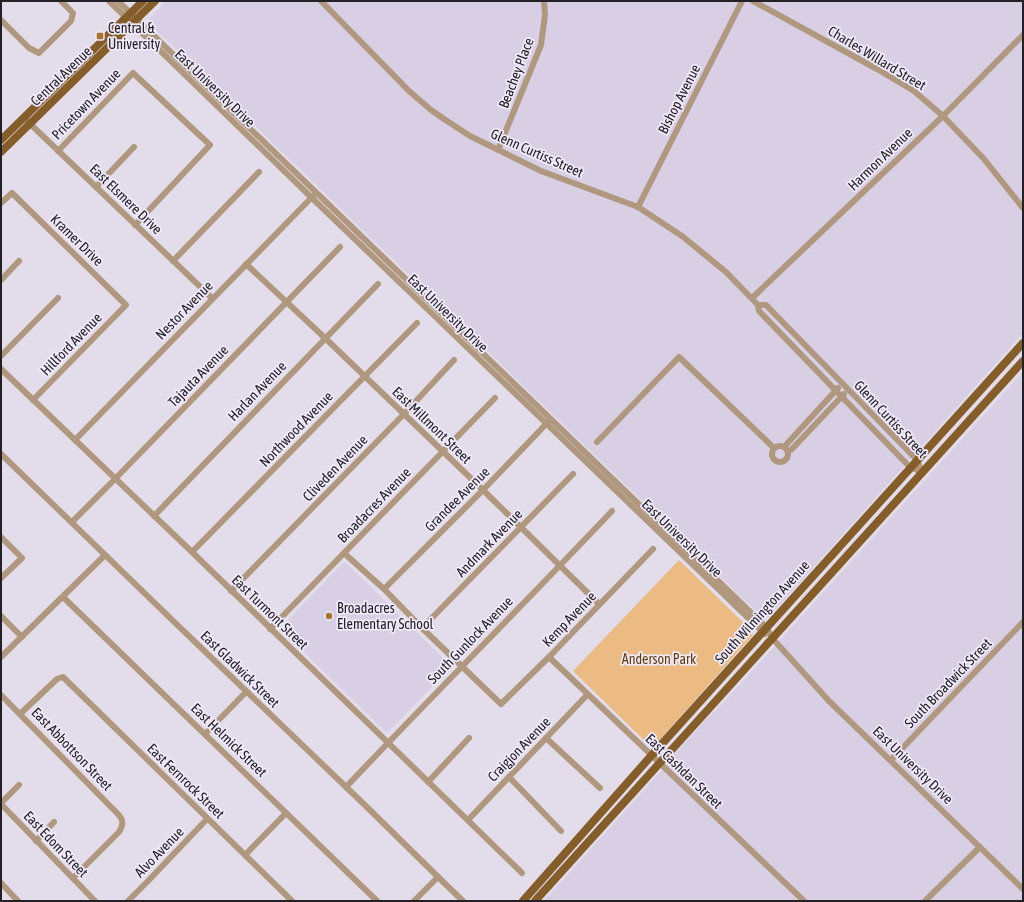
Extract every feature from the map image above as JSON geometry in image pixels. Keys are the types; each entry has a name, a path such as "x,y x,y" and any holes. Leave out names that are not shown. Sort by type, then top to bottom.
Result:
{"main road":[{"name":"Central Avenue","path":"1,140 142,1"},
{"name":"Central Avenue","path":"1,152 155,1"},
{"name":"South Wilmington Avenue","path":"523,901 651,756 1023,342"},
{"name":"South Wilmington Avenue","path":"535,901 1023,361"}],"street":[{"path":"1,20 29,48 39,53 71,21 73,13 61,1"},
{"name":"East University Drive","path":"109,1 135,21 316,192 548,421 773,638 829,701 1023,889"},
{"name":"East University Drive","path":"118,1 128,15"},
{"name":"Glenn Curtiss Street","path":"321,1 382,64 431,110 470,136 541,171 638,207 682,236 726,272 758,305 759,311 910,467 922,472"},
{"name":"Beachey Place","path":"498,150 541,45 545,15 544,1"},
{"name":"Bishop Avenue","path":"638,207 742,1"},
{"name":"Charles Willard Street","path":"753,1 914,91 943,116 984,159 1023,208"},
{"name":"East University Drive","path":"135,21 311,197 548,421"},
{"name":"Harmon Avenue","path":"752,298 943,116 1023,34"},
{"name":"Pricetown Avenue","path":"58,151 132,73 210,145 135,225"},
{"name":"East Elsmere Drive","path":"24,118 212,298"},
{"path":"96,187 134,147"},
{"path":"173,261 259,172"},
{"name":"Nestor Avenue","path":"75,440 316,192"},
{"name":"Kramer Drive","path":"1,203 12,193 126,304"},
{"name":"Tajauta Avenue","path":"72,522 340,247"},
{"path":"1,280 19,261"},
{"name":"East Millmont Street","path":"246,264 483,490 599,604"},
{"name":"Harlan Avenue","path":"154,516 378,284"},
{"path":"1,356 58,298"},
{"name":"Hillford Avenue","path":"33,400 126,304"},
{"name":"Glenn Curtiss Street","path":"758,305 766,305 916,460 922,472"},
{"name":"Northwood Avenue","path":"192,552 417,323"},
{"path":"597,442 679,357 774,448"},
{"name":"Cliveden Avenue","path":"231,591 404,414 454,360"},
{"name":"East Turmont Street","path":"1,369 192,552 522,873"},
{"path":"786,449 842,384"},
{"path":"774,448 777,446 791,450 848,390"},
{"name":"Broadacres Avenue","path":"270,629 495,398"},
{"name":"Grandee Avenue","path":"384,589 483,490 548,421"},
{"path":"774,448 772,458 777,462 786,461 789,455 786,449"},
{"name":"East Gladwick Street","path":"1,454 464,901"},
{"name":"Andmark Avenue","path":"422,628 573,474"},
{"name":"South Gunlock Avenue","path":"346,787 612,511"},
{"path":"1,537 22,558 1,578"},
{"name":"Kemp Avenue","path":"462,666 501,704 549,658 653,549"},
{"path":"344,553 384,589 462,666"},
{"path":"1,657 105,555"},
{"name":"East Helmick Street","path":"63,597 377,901"},
{"path":"1,616 22,637"},
{"name":"South Broadwick Street","path":"891,760 1023,622"},
{"name":"East Cashdan Street","path":"549,658 587,696 804,901"},
{"name":"East Fernrock Street","path":"20,714 58,678 63,677 292,901"},
{"path":"205,734 246,692"},
{"name":"East Abbottson Street","path":"1,695 117,813 123,823 122,828 115,836 73,878"},
{"name":"Craigjon Avenue","path":"468,820 587,696"},
{"path":"428,782 469,738"},
{"path":"546,738 600,788"},
{"path":"509,778 561,831"},
{"path":"1,803 20,785"},
{"name":"East Edom Street","path":"1,803 95,901"},
{"path":"245,855 286,813"},
{"name":"Alvo Avenue","path":"128,901 207,818"},
{"path":"36,841 54,822"},
{"path":"924,901 980,847"},
{"path":"414,901 438,877"},
{"path":"1,884 17,901"}],"shaded area":[{"path":"166,1 1023,1 1023,333 769,617 763,618 150,24 150,18"},
{"path":"1023,372 1023,901 544,901 672,759 672,757 714,711 715,712"},
{"path":"343,563 347,564 451,667 389,731 386,732 282,631 281,627"}],"green space":[{"name":"Anderson Park","path":"679,560 750,629 753,635 655,745 649,745 573,671"}],"place":[{"name":"Central & University","path":"100,36"},
{"name":"Broadacres Elementary School","path":"329,616"}]}
